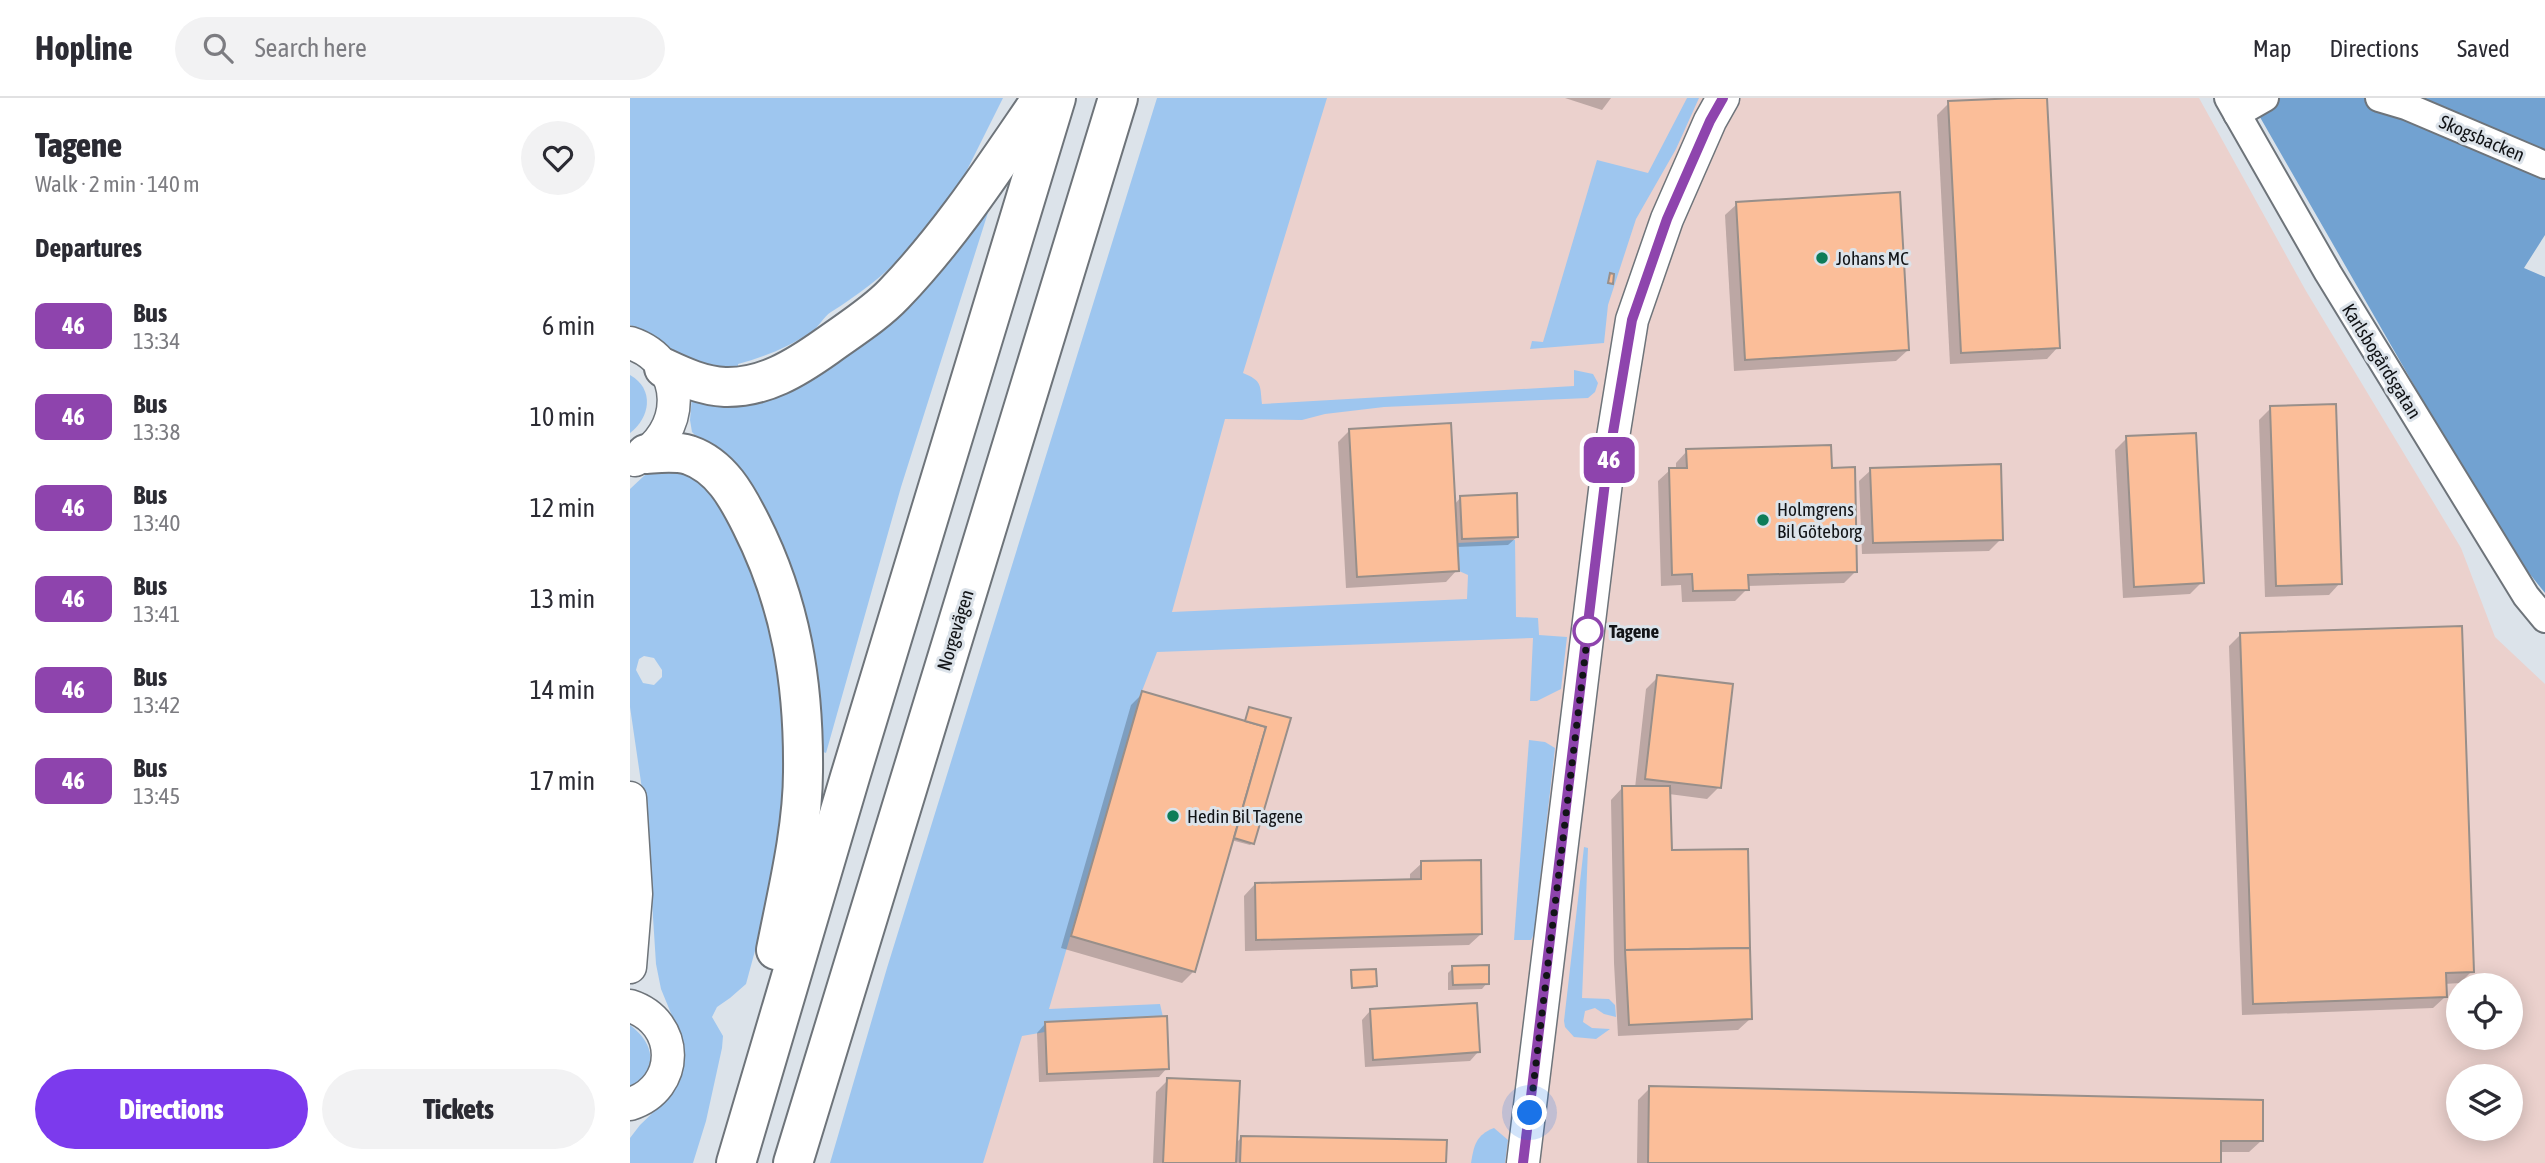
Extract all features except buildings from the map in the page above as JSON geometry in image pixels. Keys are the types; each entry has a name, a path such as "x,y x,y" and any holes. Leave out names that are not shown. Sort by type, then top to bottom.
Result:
{"highway":[{"path":"664,368 689,380 708,385 726,387 750,384 791,371 851,329 893,296 927,256 977,191 1042,98"},
{"path":"735,1163 1056,98"},
{"name":"Norgevägen","path":"793,1163 1118,98"},
{"path":"635,461 669,452 688,455 705,463 722,477 738,498 777,580 789,622 797,667 803,774 797,836 735,1163"}],"street":[{"path":"1524,1163 1606,474 1632,320 1667,219 1710,121 1723,98"},
{"path":"2233,106 2265,98"},
{"name":"Skogsbacken","path":"2379,98 2406,106 2545,165"},
{"name":"Karlsbogårdsgatan","path":"2233,106 2328,273 2526,596 2545,619"},
{"path":"630,343 645,350 664,368 673,390 673,413 665,435 635,461"},
{"path":"630,798 636,894 630,967"},
{"path":"630,1006 647,1013 665,1037 668,1063 656,1088 641,1100 630,1104"}],"shaded area":[{"path":"630,98 1003,98 965,174 967,178 956,195 950,195 907,251 871,284 828,314 812,331 776,351 738,364 738,368 692,361 630,325"},
{"path":"1157,98 1327,98 1243,373 1254,378 1259,384 1262,404 1574,386 1574,370 1593,374 1598,383 1595,392 1588,398 1384,407 1325,414 1302,420 1225,419 1172,612 1467,599 1468,575 1459,571 1457,543 1515,540 1516,617 1538,618 1539,635 1567,637 1561,689 1537,701 1530,701 1533,638 1157,652 1142,691 1049,1009 1160,1004 1163,1017 1045,1022 1045,1032 1022,1036 983,1163 830,1163 887,968"},
{"path":"1316,98 2199,98 2306,291 2461,548 2495,637 2545,684 2545,1163 944,1163"},
{"path":"1687,98 1699,98 1676,149 1636,219 1608,305 1604,343 1530,349 1532,341 1543,342 1597,160 1648,173"},
{"path":"2249,98 2545,98 2545,235 2524,268 2545,277 2545,593 2504,542"},
{"path":"998,181 901,487 826,753 821,751 744,479 732,458 700,440 692,432 692,397 732,404 760,404 785,392 925,287 968,237"},
{"path":"630,375 643,388 647,404 642,420 630,433"},
{"path":"662,469 683,470 718,493 779,632 787,769 772,888 746,984 717,1007 712,1017 723,1036 722,1048 706,1121 693,1163 630,1163 630,1138 676,1087 684,1045 661,989 656,964 647,823 630,707 630,489 646,474","holes":["644,656 654,658 662,670 662,677 654,685 643,683 636,670 639,659"]},
{"path":"1529,740 1545,742 1555,748 1534,934 1531,940 1514,940"},
{"path":"1584,847 1588,848 1582,998 1609,999 1615,1005 1616,1017 1595,1008 1585,1011 1583,1022 1592,1028 1610,1029 1596,1039 1574,1037 1565,1027 1564,1021"},
{"path":"630,1025 645,1040 650,1056 646,1073 630,1088"},
{"path":"1494,1128 1508,1140 1505,1163 1471,1163 1477,1141"}],"bus line":[{"name":"46","path":"1523,1163 1578,724 1606,474 1632,320 1667,219 1710,121 1723,98"}],"place":[{"name":"Johans MC","path":"1822,258"},
{"name":"Holmgrens Bil Göteborg","path":"1763,520"},
{"name":"Tagene","path":"1588,631"},
{"name":"Hedin Bil Tagene","path":"1173,816"}],"route":[{"path":"1530,1113 1588,631"}]}
